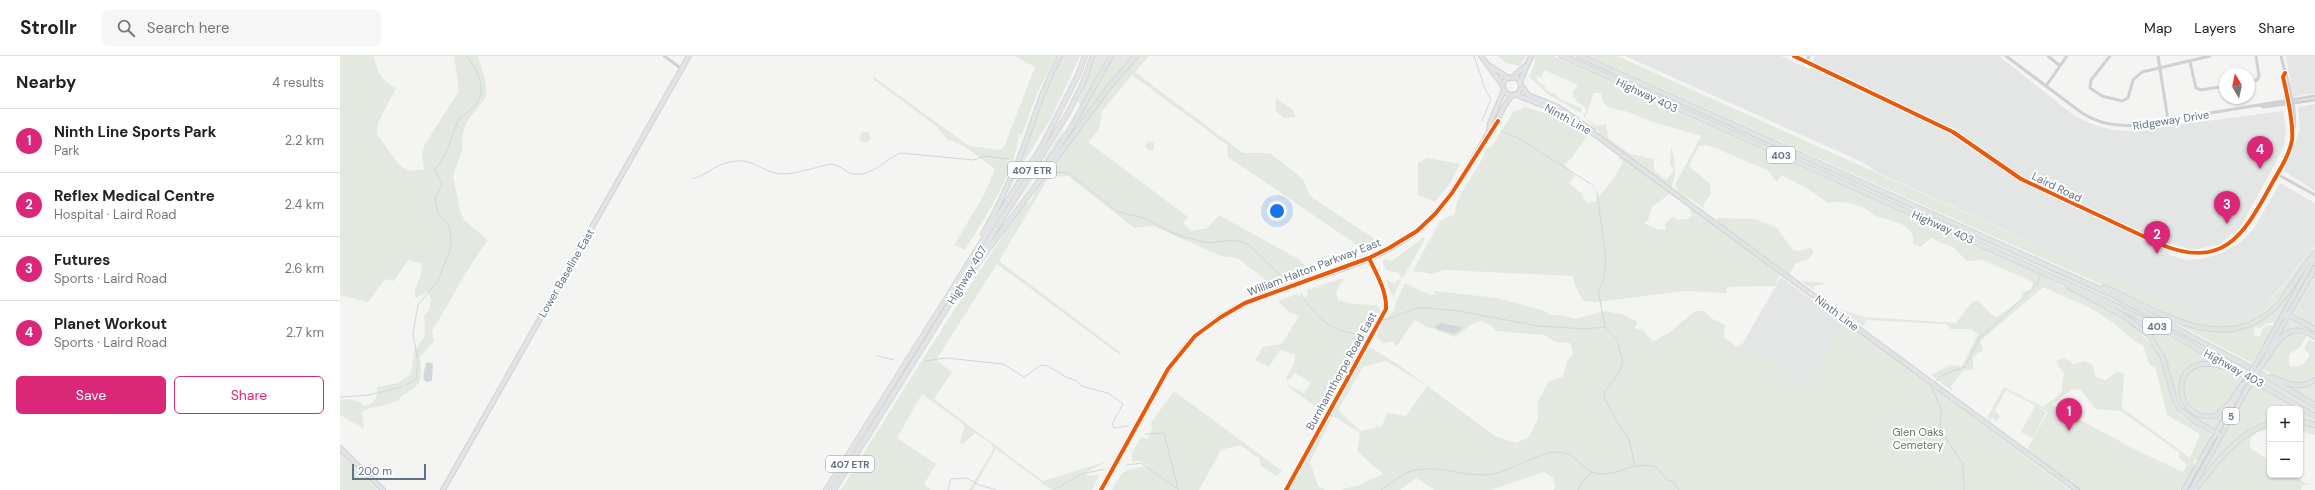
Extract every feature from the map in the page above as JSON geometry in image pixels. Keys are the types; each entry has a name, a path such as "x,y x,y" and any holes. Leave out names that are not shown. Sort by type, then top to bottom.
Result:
{"highway":[{"path":"959,277 994,214 1026,141 1033,116 1060,56"},
{"name":"Highway 407","path":"826,490 1042,146 1078,75 1085,56"},
{"name":"Highway 407","path":"834,490 1068,112 1083,83 1093,56"},
{"path":"1032,188 1071,128 1111,56"},
{"path":"964,281 1032,188 1109,88 1136,56"},
{"name":"Highway 403","path":"1562,56 2053,277 2172,334 2258,381 2315,416"},
{"name":"Highway 403","path":"1580,56 2074,276 2154,316 2251,368 2315,405"},
{"path":"2074,276 2085,278 2203,330 2222,331 2250,324 2262,318 2276,306 2315,253"},
{"path":"2053,277 2124,316 2149,335 2164,358 2175,401 2180,409 2195,422 2218,434"},
{"path":"2286,315 2315,329"},
{"path":"2257,371 2261,362 2287,333 2302,330 2315,337"},
{"path":"2245,384 2222,411 2215,416 2207,417 2193,412 2184,400 2182,392 2184,376 2190,369 2201,363 2220,365 2258,381"},
{"path":"2251,368 2289,384 2303,385 2315,380"},
{"path":"2303,422 2315,425"},
{"path":"2195,490 2224,455 2238,441 2256,428 2267,424"}],"main road":[{"name":"Lower Baseline East","path":"443,490 689,56"},
{"path":"1481,56 1504,87 1507,94 1514,95 1520,90 1520,84 1525,66 1531,56"},
{"path":"1488,65 1520,84"},
{"path":"1504,87 1510,78 1525,66"},
{"name":"Ninth Line","path":"1520,84 1528,95 1558,107 1587,126 1597,136"},
{"name":"William Halton Parkway East","path":"1489,132 1490,123 1504,87"},
{"name":"William Halton Parkway East","path":"1100,490 1168,369 1195,336 1221,317 1245,303 1369,258 1417,231 1436,214 1452,194 1489,132 1494,128 1504,104 1514,95"},
{"name":"Ninth Line","path":"1514,95 1550,108 1597,136 2077,490"},
{"name":"5","path":"2191,490 2218,434 2245,384 2261,362 2315,257"},
{"name":"5","path":"2286,315 2315,268"},
{"name":"5","path":"2245,384 2257,371"},
{"name":"5","path":"2184,490 2218,434"},
{"path":"340,448 383,490"}],"street":[{"path":"664,56 682,69"},
{"name":"Laird Road","path":"1794,56 1952,132 2021,179 2104,219 2178,251 2193,253 2211,252 2232,241 2242,233 2277,174 2290,148 2292,134 2290,102 2281,56"},
{"path":"1806,62 1809,56"},
{"name":"Ridgeway Drive","path":"2006,56 2082,113 2101,123 2128,126 2261,106 2315,100"},
{"path":"2048,56 2060,65"},
{"path":"2046,86 2067,56"},
{"path":"2110,56 2089,83 2090,88 2112,100 2125,101 2128,98 2130,85 2136,76 2160,68 2210,56"},
{"path":"2158,56 2168,120"},
{"path":"2255,80 2257,80 2259,76 2256,56"},
{"path":"2190,62 2196,88 2201,90 2219,87"},
{"name":"Ridgeway Drive","path":"2290,102 2315,96"},
{"path":"2277,174 2315,195"},
{"name":"Burnhamthorpe Road East","path":"1286,490 1386,308 1387,301 1383,288 1369,258"}],"shaded area":[{"path":"1625,56 1781,56 1809,69 1815,56 1999,56 2076,117 2100,127 2114,130 2129,131 2283,111 2286,129 2284,147 2240,228 2218,245 2192,250 2172,244 2168,254 2185,260 2202,259 2222,253 2242,241 2254,228 2280,183 2315,203 2315,244 2284,284 2262,307 2243,318 2224,322 2212,321 2104,275 1877,172 1862,162"},
{"path":"2286,56 2315,56 2315,93 2293,97"},
{"path":"2315,104 2315,191 2284,171 2300,130 2298,107"},
{"path":"1781,277 1843,323 1804,385 1743,343"},
{"path":"2315,277 2315,318 2298,308"},
{"path":"1441,323 1461,327 1461,329 1455,334 1438,330 1435,326"},
{"path":"429,362 433,364 432,381 426,382 424,373 426,363"},
{"path":"2226,463 2232,467 2214,490 2207,490"}],"green space":[{"path":"340,56 374,56 380,75 383,79 396,88 378,123 377,135 399,164 408,171 424,169 422,154 425,144 459,91 454,56 477,56 483,71 486,86 486,97 466,123 463,132 462,151 453,176 460,211 465,221 488,240 432,331 434,341 420,357 421,376 418,384 402,396 398,401 370,408 362,412 364,429 340,415 340,400 350,399 360,402 365,406 372,404 377,394 377,387 398,383 411,374 414,351 423,339 425,333 424,316 429,310 431,300 428,291 415,298 422,269 421,263 408,260 394,281 385,279 368,302 340,295"},
{"path":"1014,56 1056,56 1037,93 1022,135 1019,134 1012,163 1001,189 965,250 954,245 985,193 995,169 964,146 947,139 936,126 873,79 874,77 969,146 1000,150 1004,147 1035,67"},
{"path":"1063,56 1080,56 1051,118 1014,178 1050,82"},
{"path":"1097,56 1107,56 1081,104 1078,102"},
{"path":"1113,56 1132,56 1079,122 1077,121"},
{"path":"1139,56 1149,56 1135,72 1243,153 1270,153 1303,179 1310,196 1381,243 1366,251 1228,157 1227,145 1132,75 1102,111 1099,129 1088,142 1188,217 1183,223 1191,231 1208,228 1219,215 1300,260 1310,270 1270,283 1237,258 1221,256 1153,226 1134,228 1068,176 1049,177 999,261 1121,353 1120,355 997,264 936,360 952,372 934,399 1043,481 1108,461 1087,472 1087,476 1099,475 1092,490 1052,490 996,449 973,490 969,490 993,450 992,444 975,433 963,444 959,444 964,428 962,423 922,394 897,438 936,464 924,484 931,490 841,490 932,345 1025,203 1027,204 1032,200 1036,189 1089,115"},
{"path":"1498,56 1526,56 1520,66 1506,63"},
{"path":"1534,56 1553,56 2044,276 2121,318 2136,328 2156,350 2164,368 2173,405 2181,415 2209,432 2211,437 2198,460 2194,460 2194,467 2180,490 2079,490 2027,450 2048,412 2006,390 1995,411 2000,416 1997,421 1992,418 1989,421 1988,416 2004,387 2043,407 2061,393 2064,374 2056,361 2065,358 2073,364 2084,361 2092,364 2096,377 2106,380 2116,372 2124,373 2122,408 2190,458 2200,434 2167,415 2155,366 2150,366 2143,346 2102,315 2088,307 2043,287 1980,341 1983,350 1973,357 1973,369 1963,371 1951,386 1952,391 1931,375 1950,365 1962,366 1978,334 1971,329 1950,329 1946,324 1867,320 1863,326 1840,309 1865,317 1956,323 1971,303 1978,300 1991,314 1997,317 2023,298 2021,292 2031,290 2033,282 1983,260 1967,261 1954,248 1931,238 1920,247 1913,244 1911,232 1902,224 1876,216 1864,208 1854,204 1841,202 1828,203 1807,188 1781,175 1777,182 1767,170 1708,145 1699,146 1689,166 1710,184 1711,194 1704,204 1704,208 1678,191 1675,185 1701,136 1653,122 1625,111 1607,107 1603,102 1601,93 1594,93 1585,118 1583,116 1586,112 1585,107 1576,101 1577,99 1574,97 1572,98 1574,95 1572,93 1578,85 1544,70 1541,78 1538,76 1536,78 1538,82 1546,86 1544,88 1552,94 1554,93 1561,100 1581,108 1581,113 1549,95 1529,77 1535,62","holes":["2072,389 2081,390 2095,409 2121,411 2180,453 2179,458 2187,465 2183,472 2140,452 2052,405"]},
{"path":"1568,56 1575,56 1587,61 2110,295 2249,369 2247,373 2109,299"},
{"path":"1588,56 1617,56 2104,275 2212,321 2230,320 2246,316 2260,308 2284,285 2315,244 2315,247 2282,294 2255,318 2238,326 2220,329 2200,326 2167,314"},
{"path":"1276,98 1293,110 1296,117 1284,118 1275,111"},
{"path":"1525,107 1551,115 1588,135 1570,160 1564,164 1575,176 1569,183 1583,195 1583,198 1589,204 1593,201 1595,202 1614,178 1623,162 1618,158 1621,156 1671,193 1652,207 1648,220 1644,223 1657,229 1666,230 1665,224 1673,216 1678,220 1687,219 1693,215 1689,212 1692,209 1780,275 1775,286 1727,287 1726,293 1685,291 1597,302 1584,301 1578,292 1572,276 1444,270 1432,274 1413,271 1440,221 1455,214 1459,197 1478,166 1486,149 1492,146 1513,112"},
{"path":"1585,118 1597,126 1606,124 1608,138 1630,154 1653,159 1655,171 1666,180 1674,171 1670,164 1671,147 1674,155 1675,167 1673,184 1671,187 1598,134 1599,132"},
{"path":"1065,127 1058,142 1012,210 1016,203"},
{"path":"863,132 867,132 869,133 869,141 863,142 860,139 860,135"},
{"path":"1150,141 1155,146 1150,151 1145,146"},
{"path":"1427,158 1460,164 1451,182 1435,202 1418,195 1418,163"},
{"path":"1717,218 1756,219 1777,228 1793,250 1801,251 1811,247 1814,253 1809,259 1796,263 1790,274 1719,223"},
{"path":"1424,237 1425,239 1404,276 1401,278 1399,273 1386,270 1383,263 1384,259 1392,261"},
{"path":"2315,273 2315,277 2298,308 2315,318 2315,326 2294,313"},
{"path":"2301,276 2275,323 2267,323 2260,328 2255,327 2253,335 2259,337 2264,327 2268,325 2274,326 2252,363 2144,307 2203,330 2230,331 2262,319"},
{"path":"1343,278 1344,281 1340,284 1336,293 1338,300 1353,304 1378,305 1381,316 1328,412 1321,411 1321,408 1327,405 1330,400 1323,397 1318,408 1287,386 1288,385 1304,393 1311,383 1296,373 1287,381 1286,379 1295,361 1295,354 1280,350 1269,367 1255,360 1263,347 1282,344 1299,316 1289,312 1278,301 1297,294 1305,298 1308,294 1307,290"},
{"path":"1385,279 1395,284 1398,279 1401,280 1393,297"},
{"path":"1801,281 1828,283 1814,286 1814,290"},
{"name":"Glen Oaks Cemetery","path":"1405,283 1430,295 1433,295 1435,291 1497,298 1542,310 1552,315 1562,315 1575,319 1604,311 1625,315 1638,322 1635,327 1637,330 1642,329 1648,337 1654,341 1670,332 1695,311 1704,311 1711,318 1725,325 1724,337 1736,347 1743,343 1804,385 1843,323 1847,323 2070,490 1554,490 1555,487 1553,478 1544,472 1491,490 1435,490 1416,478 1400,490 1339,490 1360,485 1383,474 1357,451 1360,433 1333,416 1310,462 1318,486 1325,490 1288,490 1358,365 1370,347 1399,365 1495,436 1516,443 1529,437 1538,419 1537,403 1549,381 1563,377 1567,361 1573,354 1570,343 1555,342 1545,335 1495,331 1492,326 1482,321 1472,324 1455,337 1426,327 1415,320 1396,347 1393,341 1383,343 1376,337 1382,323 1394,310 1395,304","holes":["1437,324 1448,324 1457,334 1438,330","1386,361 1427,386 1406,416 1387,413 1382,426 1361,431 1338,410 1363,367"]},
{"path":"2118,310 2216,361 2193,365 2185,372 2181,381 2180,391 2182,401 2194,416 2203,419 2213,419 2226,411 2216,429 2208,426 2188,413 2180,403 2175,393 2165,361 2153,338 2145,330 2121,314"},
{"path":"2291,318 2315,332 2315,335 2306,330 2297,329 2288,332 2279,338"},
{"path":"2294,333 2307,336 2299,348 2289,354 2289,365 2294,367 2304,364 2310,355 2304,348 2309,339 2315,342 2315,376 2302,382 2288,381 2262,369 2279,342 2288,335"},
{"path":"2202,364 2220,367 2244,378 2226,404 2211,414 2196,410 2185,396 2185,379 2189,372"},
{"path":"2264,378 2315,408 2315,413 2264,383 2262,379"},
{"path":"2315,381 2315,402 2281,382 2293,386"},
{"path":"2253,384 2292,406 2267,406 2267,420 2247,430 2238,437 2222,453 2200,481"},
{"path":"1174,391 1282,471 1276,476 1261,466 1260,459 1240,445 1221,450 1199,490 1112,490 1125,471 1147,466 1141,461 1132,462 1132,453 1141,437 1148,439 1153,426 1150,424"},
{"path":"2035,406 2046,412 2033,438 2021,432"},
{"path":"2303,413 2315,420 2315,423 2303,419"},
{"path":"2303,423 2315,427 2315,435 2303,432"},
{"path":"2267,425 2267,430 2258,432 2250,438 2250,448 2267,459 2267,478 2298,478 2309,485 2302,485 2301,490 2214,490 2231,467 2226,463 2207,490 2197,490 2207,476 2238,442"},
{"path":"340,452 377,490 340,490"}],"waterway":[{"path":"406,385 416,379 418,362 413,334 418,305 438,281 451,247 450,230 447,223 437,211 435,199 441,187 441,181 435,170 445,155 459,118 466,114 476,104 481,93 481,84 477,73 472,63 466,56"},
{"path":"1474,56 1486,91 1491,99 1482,121"},
{"path":"1501,131 1518,138 1591,184"},
{"path":"693,179 720,165 738,161 749,162 770,172 782,174 800,172 831,164 850,173 860,174 867,173 901,153 973,160 986,156 1008,159"},
{"path":"1054,172 1069,173 1118,212 1144,218 1175,234 1207,243 1234,240 1243,242 1250,246 1285,280"},
{"path":"1597,192 1606,260 1603,282 1598,290 1605,327 1617,339 1623,363 1615,379 1605,391 1604,397 1615,419 1629,439 1635,466"},
{"path":"1998,321 2038,284 2039,277"},
{"path":"1301,293 1311,309 1332,327 1350,333 1359,334 1376,323"},
{"path":"1382,321 1417,308 1426,308 1459,311 1538,326 1585,329 1605,327"},
{"path":"1935,382 1942,375 1965,367 1980,337 1996,323"},
{"path":"877,356 894,360"},
{"path":"925,361 946,358 1003,364 1024,377 1041,365 1048,366 1066,377 1077,381 1081,386 1108,393 1123,404 1112,424 1114,428 1128,426"},
{"path":"340,397 369,395 402,387"},
{"path":"1933,387 1932,389 1941,408 1940,429 1963,464 1964,490"},
{"path":"1145,434 1164,433 1178,489"},
{"path":"1381,490 1408,472 1412,471 1432,469 1473,475 1493,474 1542,455 1559,452 1569,454 1588,470 1600,474 1608,474 1643,465 1651,466 1658,469 1666,479 1673,482 1679,490"},
{"path":"1127,465 1141,463 1179,490"},
{"path":"1054,490 1081,474 1105,469"},
{"path":"1578,490 1583,481 1592,472"},
{"path":"948,490 951,479 967,478 979,485 997,490"}],"cycle path":[{"path":"1794,56 1953,132 2021,179 2162,245 2183,251 2201,253 2216,250 2229,243 2240,233 2260,205 2286,158 2291,146 2292,126 2283,77 2285,73"},
{"path":"1101,490 1168,369 1195,336 1221,317 1245,303 1369,258 1417,231 1435,214 1452,193 1498,121"},
{"path":"1286,490 1386,309 1383,289 1369,258"}],"place":[{"name":"Planet Workout","path":"2260,169"},
{"name":"Futures","path":"2227,224"},
{"name":"Reflex Medical Centre","path":"2157,254"},
{"name":"Ninth Line Sports Park","path":"2069,431"}]}
